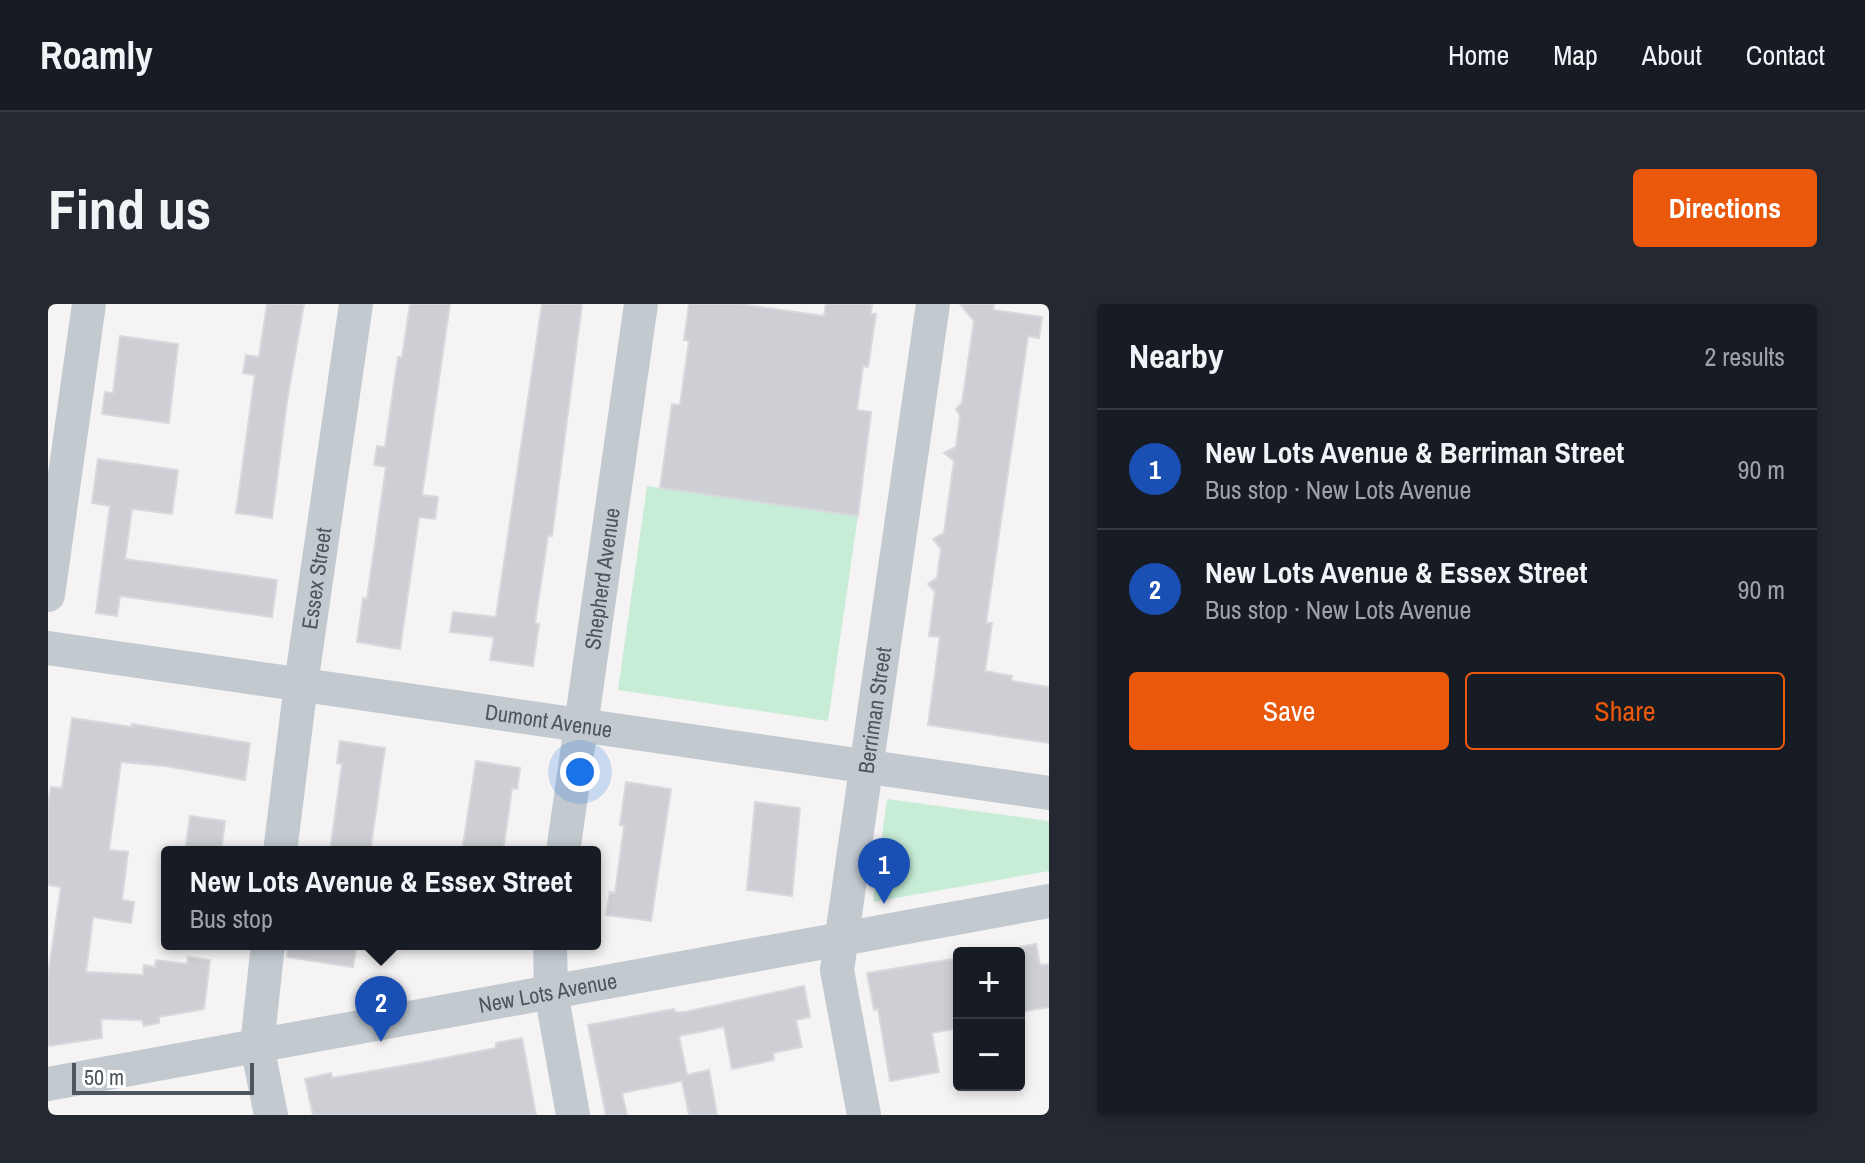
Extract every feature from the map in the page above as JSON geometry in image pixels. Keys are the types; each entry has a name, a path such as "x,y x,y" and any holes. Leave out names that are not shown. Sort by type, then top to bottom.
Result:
{"street":[{"path":"48,595 89,304"},
{"name":"Essex Street","path":"281,846 356,304"},
{"name":"Shepherd Avenue","path":"564,846 641,304"},
{"name":"Berriman Street","path":"864,1115 837,970 933,304"},
{"name":"Dumont Avenue","path":"48,648 1049,793"},
{"name":"New Lots Avenue","path":"48,1084 1049,901"},
{"path":"267,950 257,1046 271,1115"},
{"path":"549,950 551,992 573,1115"}],"green space":[{"path":"647,486 858,516 828,721 618,690"},
{"path":"887,799 1049,821 1049,871 873,902"}],"building":[{"path":"267,304 304,304 287,401 272,518 236,513 255,375 243,373 246,355 259,357"},
{"path":"410,304 450,304 422,495 438,497 435,519 419,517 400,649 357,642 363,598 367,599 386,467 374,465 377,446 385,447 398,357 402,358"},
{"path":"542,304 582,304 552,536 548,535 535,623 539,624 533,666 490,660 494,637 450,632 453,612 496,617"},
{"path":"689,304 739,304 824,316 826,304 872,304 871,314 876,314 868,367 863,366 857,410 871,412 858,516 660,488 672,404 680,405 689,341 684,340"},
{"path":"960,304 994,304 993,310 1042,317 1039,338 1028,336 986,623 992,623 985,671 1012,676 1011,681 1049,687 1049,743 928,725 940,637 929,636 935,592 928,584 937,578 941,549 933,539 944,533 954,461 944,453 956,447 960,416 956,409 962,403 974,321"},
{"path":"120,336 178,344 169,423 102,414 105,392 113,393"},
{"path":"98,459 178,470 172,514 132,509 125,559 277,580 272,617 120,596 117,616 96,613 110,506 92,503"},
{"path":"72,718 132,727 132,724 250,743 245,780 166,766 121,762 109,850 128,852 122,900 134,902 131,923 93,917 86,972 143,975 144,965 155,967 156,960 187,964 188,957 210,960 204,1009 159,1017 159,1023 144,1026 142,1020 101,1019 102,1038 48,1046 48,976 61,887 48,885 48,805 51,787 62,788"},
{"path":"340,741 385,748 371,846 331,846 342,764 337,763"},
{"path":"476,761 520,768 517,789 512,788 504,846 463,846"},
{"path":"626,782 671,789 651,921 606,915 610,892 615,893"},
{"path":"755,802 800,808 792,896 747,890"},
{"path":"190,816 225,821 222,846 186,846"},
{"path":"1036,944 1040,965 1049,964 1049,1007 1025,1011 1025,947 1019,947"},
{"path":"288,950 356,950 353,967 287,957"},
{"path":"953,959 953,1029 932,1033 939,1072 890,1081 878,1009 874,1010 867,973"},
{"path":"804,986 810,1017 796,1020 802,1047 773,1053 774,1060 732,1069 724,1027 679,1036 687,1075 709,1070 717,1115 689,1115 682,1081 622,1093 627,1115 606,1115 588,1025 674,1009 675,1012 685,1012"},
{"path":"522,1038 536,1115 313,1115 305,1079 331,1073 332,1078 419,1063 496,1048 496,1043"}],"place":[{"name":"New Lots Avenue & Berriman Street","path":"884,904"},
{"name":"New Lots Avenue & Essex Street","path":"381,1042"}]}
